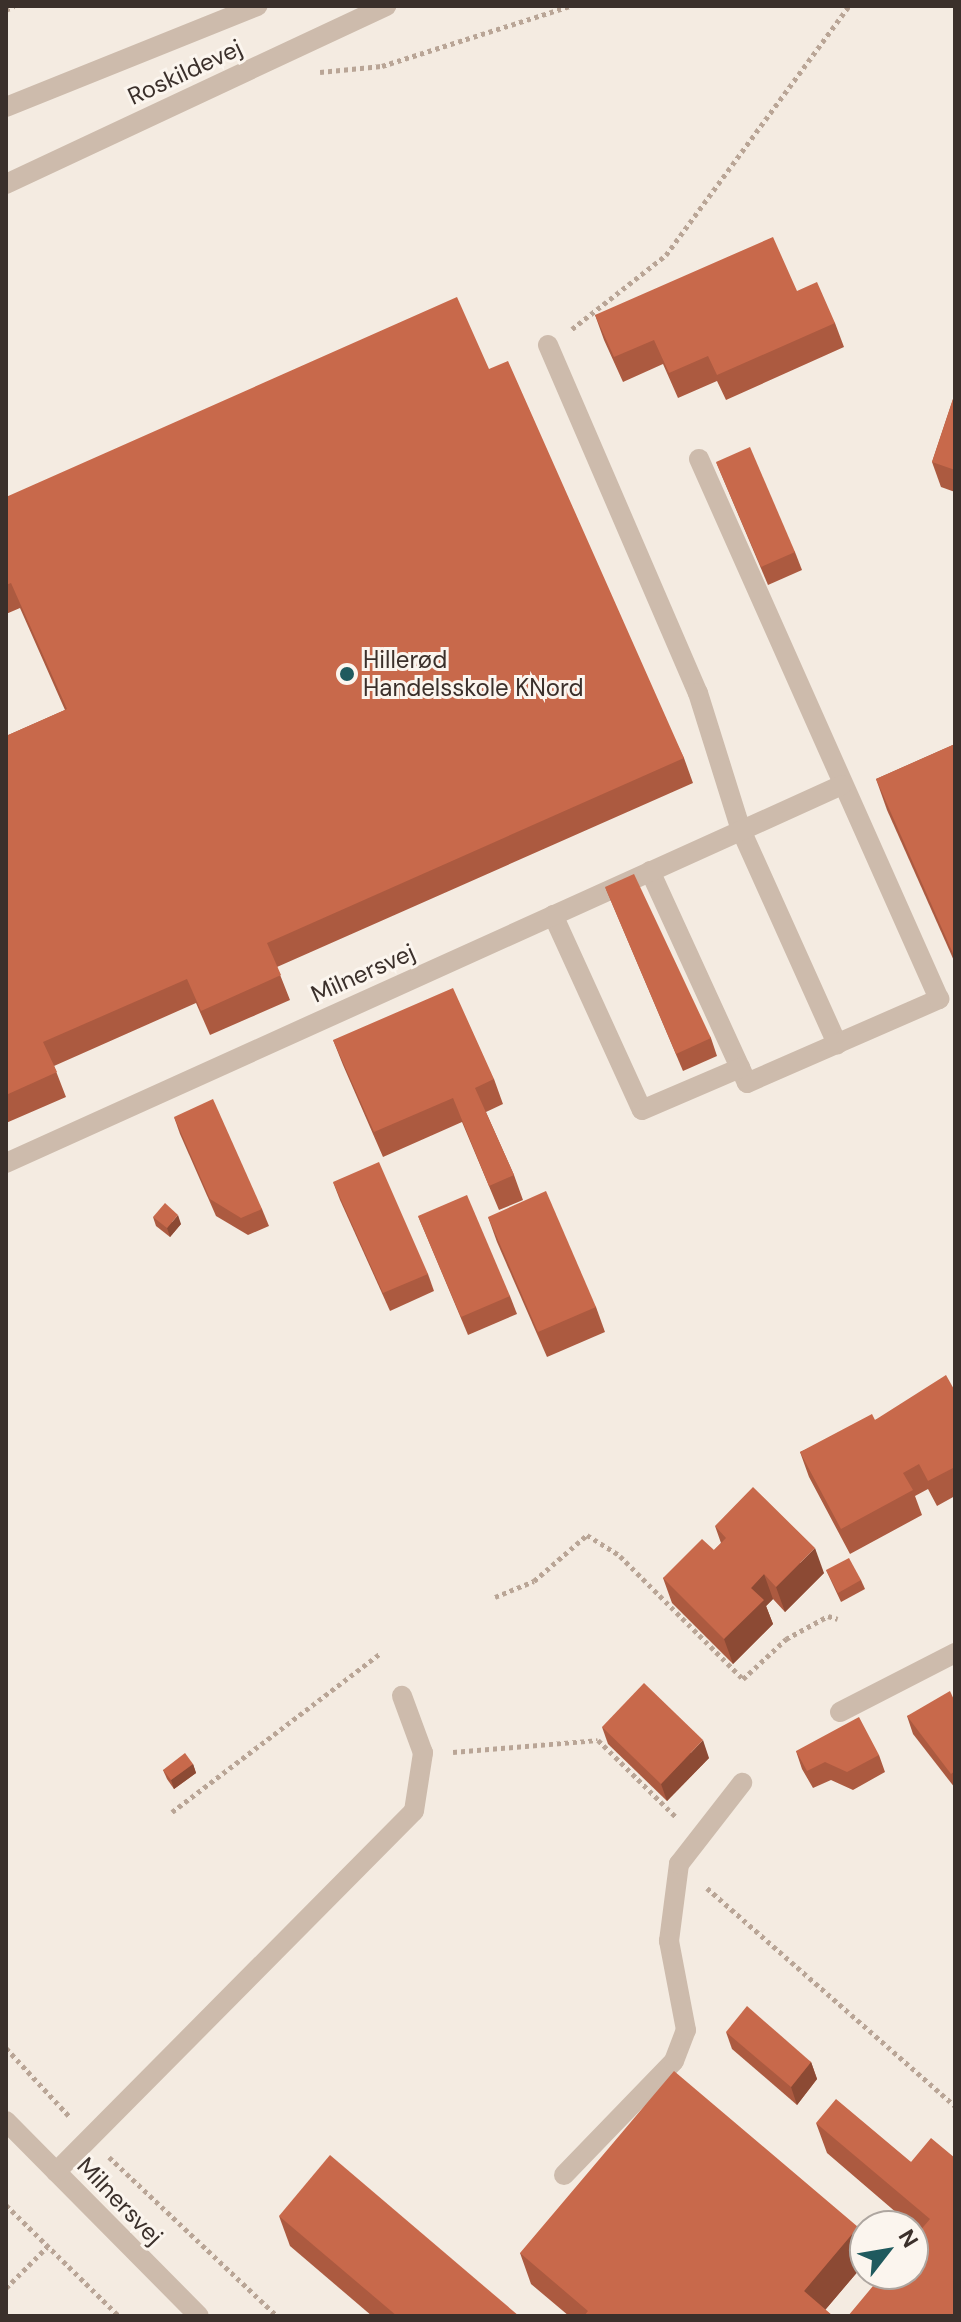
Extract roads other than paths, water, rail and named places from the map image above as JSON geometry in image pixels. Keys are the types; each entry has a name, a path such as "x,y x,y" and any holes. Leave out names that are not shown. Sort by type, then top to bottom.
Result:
{"street":[{"name":"Roskildevej","path":"6,107 257,6"},
{"name":"Roskildevej","path":"6,184 386,6"},
{"path":"548,345 698,693 741,830 837,1044"},
{"path":"650,871 747,1083 939,999 699,459"},
{"name":"Milnersvej","path":"6,1163 842,785"},
{"path":"553,915 642,1110 740,1068"},
{"path":"840,1712 955,1653"},
{"path":"56,2172 414,1811 423,1753 402,1696"},
{"path":"564,2175 674,2061 686,2030 669,1941 679,1864 694,1836 742,1783"},
{"name":"Milnersvej","path":"6,2121 199,2316"}],"place":[{"name":"Hillerød Handelsskole KNord","path":"347,674"}]}
